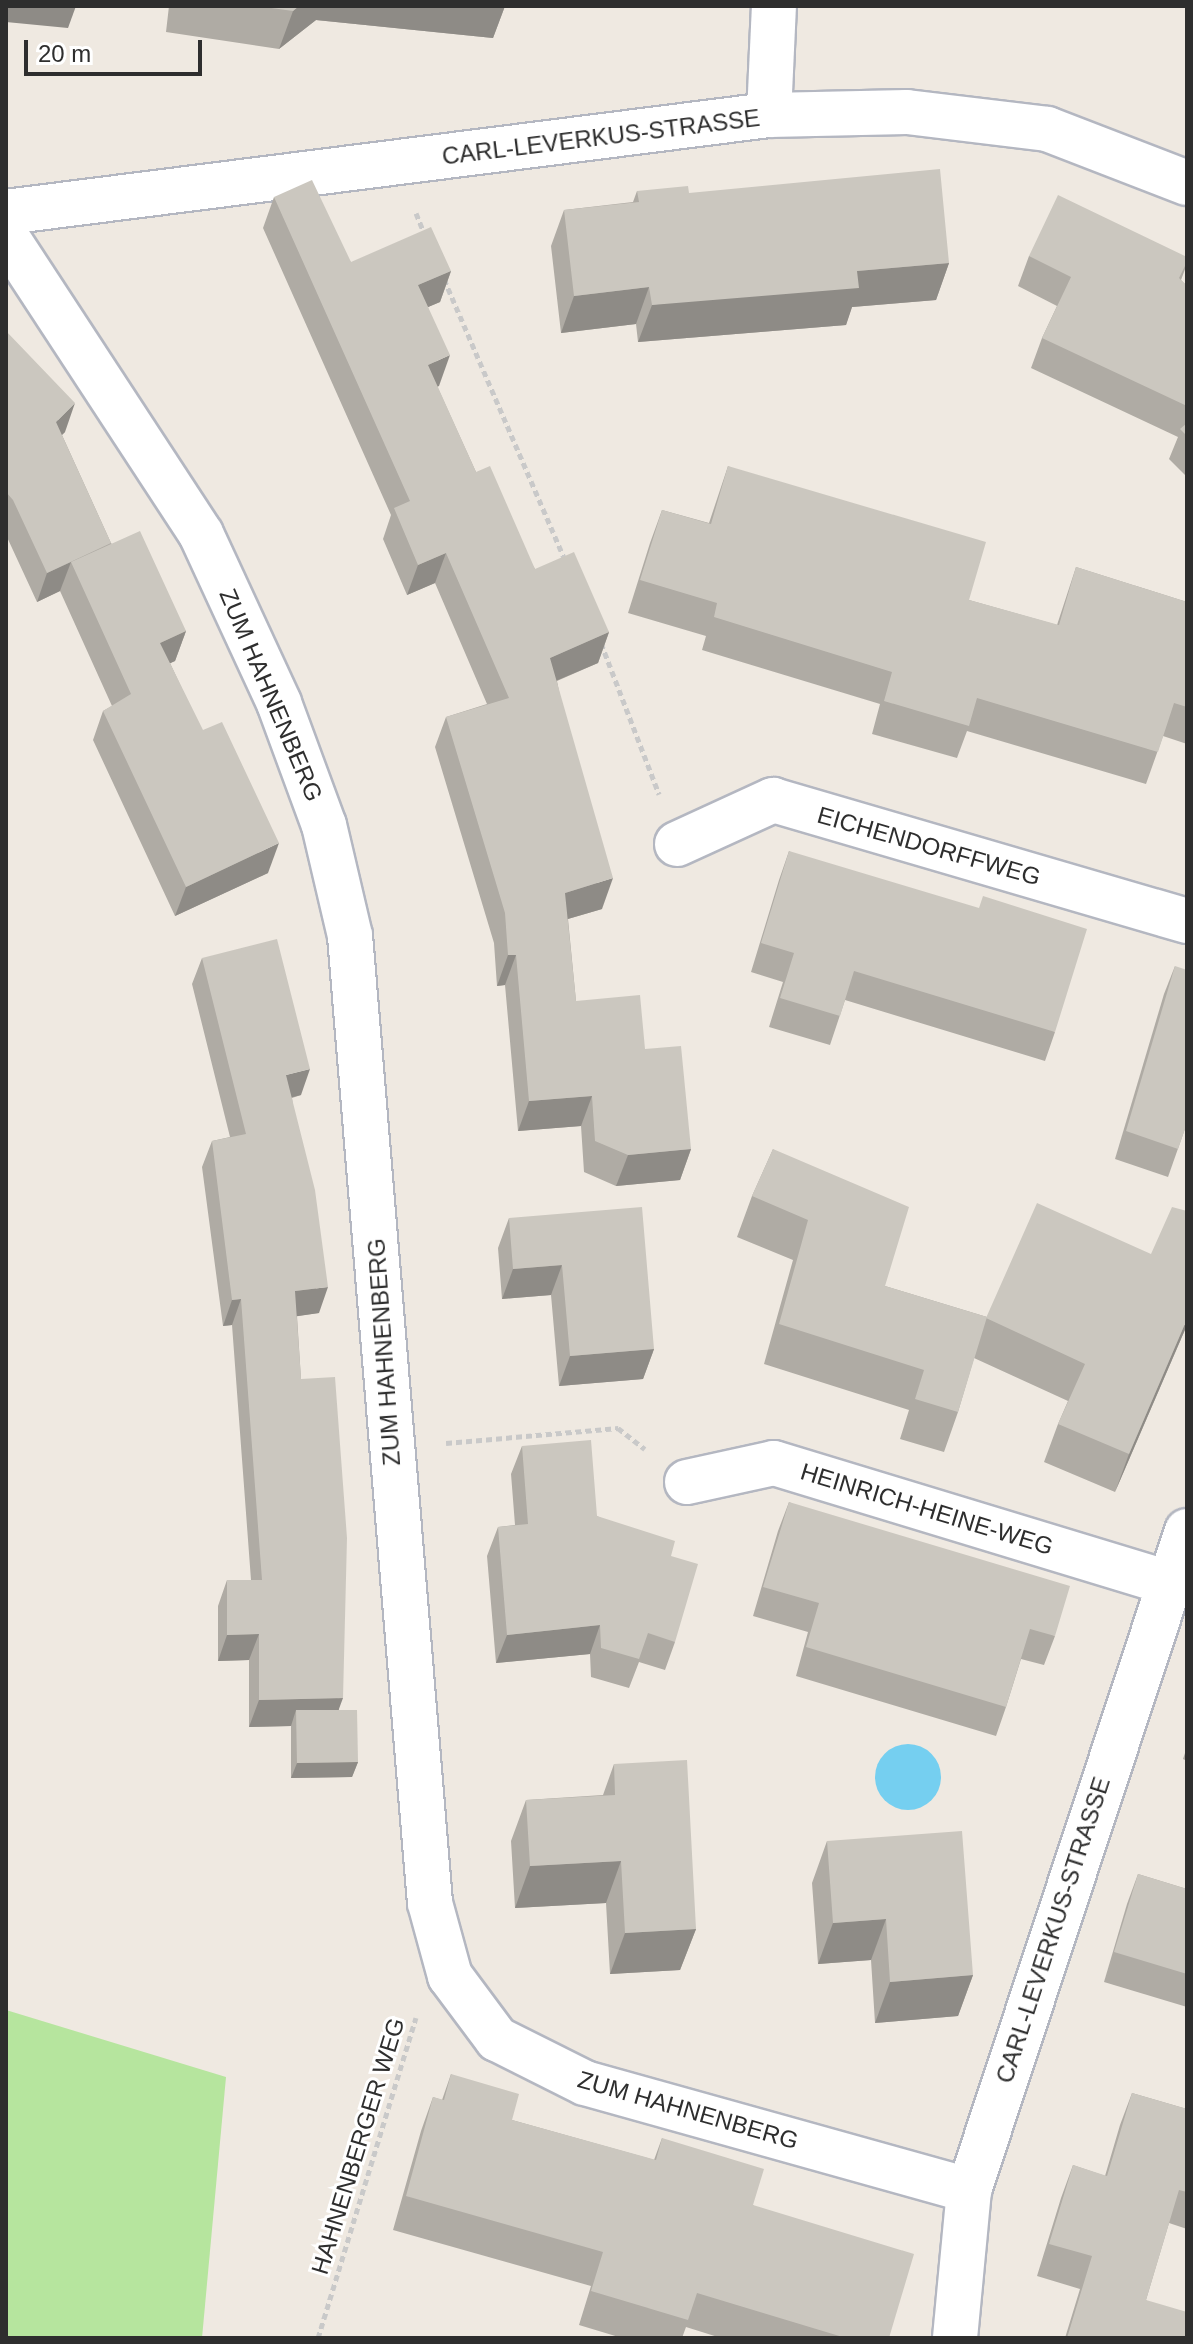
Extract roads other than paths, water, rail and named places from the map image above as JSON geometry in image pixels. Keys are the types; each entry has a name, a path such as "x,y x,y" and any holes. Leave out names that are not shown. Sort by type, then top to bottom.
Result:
{"street":[{"path":"769,115 774,6"},
{"name":"CARL-LEVERKUS-STRASSE","path":"6,212 769,115 907,112 1047,129 1185,178"},
{"name":"ZUM HAHNENBERG","path":"6,236 201,534 279,703 324,825 350,936 430,1903 450,1976 497,2039 585,2083 969,2190"},
{"name":"EICHENDORFFWEG","path":"677,844 773,800 1187,921"},
{"name":"HEINRICH-HEINE-WEG","path":"687,1482 774,1463 1166,1582"},
{"name":"CARL-LEVERKUS-STRASSE","path":"955,2338 969,2190 1166,1582 1187,1531"}],"water":[{"path":"908,1744 921,1747 931,1754 938,1764 941,1777 938,1790 931,1800 921,1807 908,1810 895,1807 885,1800 878,1790 875,1777 878,1764 885,1754 895,1747"}]}
